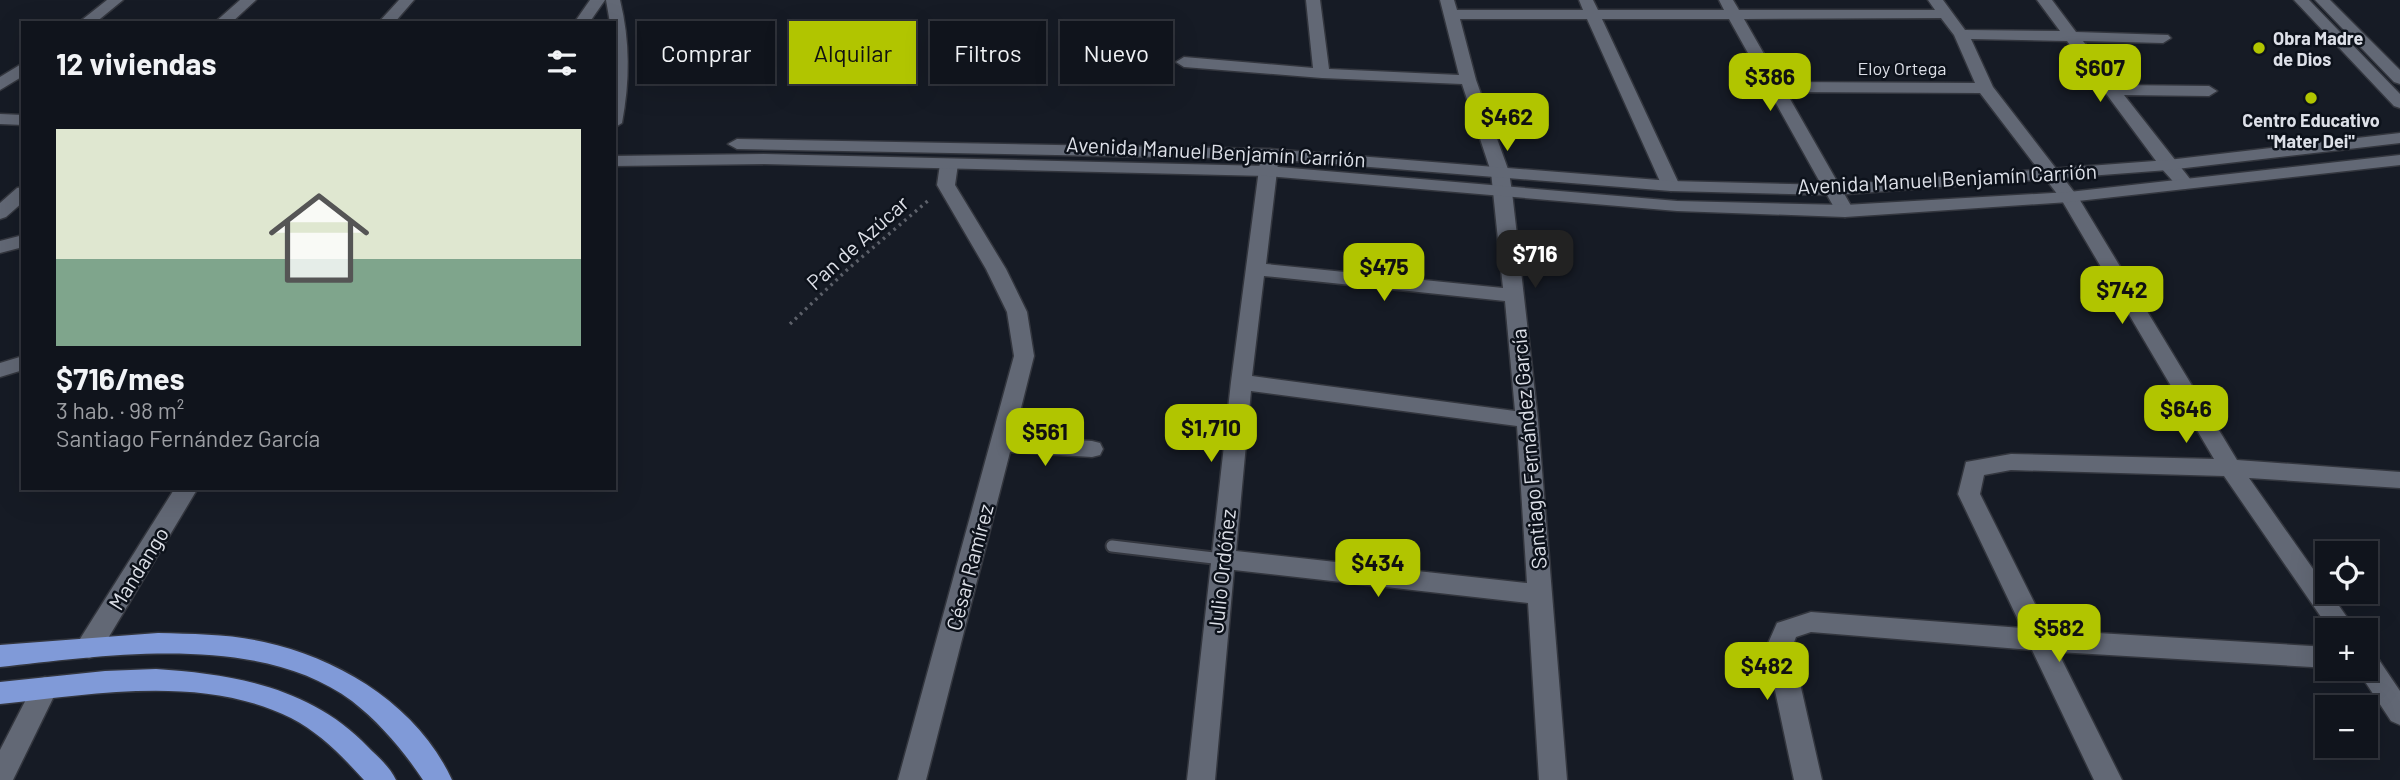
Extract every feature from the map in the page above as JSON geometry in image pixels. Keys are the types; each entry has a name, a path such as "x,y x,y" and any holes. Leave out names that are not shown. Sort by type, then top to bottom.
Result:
{"highway":[{"path":"0,656 89,647 206,645 254,650 299,663 332,677 370,702 399,727 438,780"},
{"path":"0,693 125,680 183,679 229,686 267,696 325,725 368,762 382,780"}],"street":[{"path":"88,21 116,0"},
{"path":"223,21 249,0"},
{"path":"386,21 407,0"},
{"path":"582,21 598,0"},
{"path":"613,0 622,58 616,114"},
{"path":"1313,0 1322,73"},
{"path":"1726,0 1845,211"},
{"path":"2044,0 2185,184"},
{"path":"2301,0 2400,103"},
{"path":"2322,0 2400,79"},
{"path":"1449,7 1590,7 1734,16 1940,7 1961,34 1985,88 2070,197 2230,468 2336,618"},
{"name":"Santiago Fernández García","path":"1449,7 1468,80 1502,182 1527,420 1553,780"},
{"path":"1590,7 1671,186"},
{"path":"1961,34 2070,34 2162,38"},
{"path":"1184,62 1322,73 1468,80"},
{"path":"2363,63 2385,64"},
{"path":"0,85 21,69"},
{"name":"Eloy Ortega","path":"1777,87 1985,88"},
{"path":"2113,90 2208,91"},
{"path":"0,119 21,120"},
{"name":"Avenida Manuel Benjamín Carrión","path":"1502,182 1834,190 2053,176 2400,138"},
{"name":"Avenida Manuel Benjamín Carrión","path":"616,147 773,144 1268,162 1502,182 1676,206 1845,211 2070,197 2400,160"},
{"name":"Avenida Manuel Benjamín Carrión","path":"616,161 764,159 948,175 1268,162"},
{"name":"Julio Ordóñez","path":"1201,780 1241,382 1268,162"},
{"name":"César Ramírez","path":"912,780 1024,356 1017,312 948,175"},
{"path":"0,213 21,194"},
{"path":"0,234 21,229"},
{"path":"0,247 21,242"},
{"path":"1256,269 1515,296"},
{"path":"0,370 21,364"},
{"path":"1241,382 1527,420"},
{"path":"1000,443 1092,449"},
{"path":"2108,780 1969,494 1975,468 2011,462 2230,468 2400,480"},
{"name":"Mandango","path":"89,647 186,490"},
{"path":"1222,559 1539,594"},
{"path":"1808,780 1779,648 1786,630 1811,622 2315,657"},
{"path":"2378,680 2400,713"},
{"path":"0,777 45,688"}],"lane":[{"path":"1112,546 1222,559"}],"path":[{"name":"Pan de Azúcar","path":"790,324 948,175"}],"place":[{"name":"Obra Madre de Dios","path":"2259,48"},
{"name":"Centro Educativo \"Mater Dei\"","path":"2311,98"}]}
